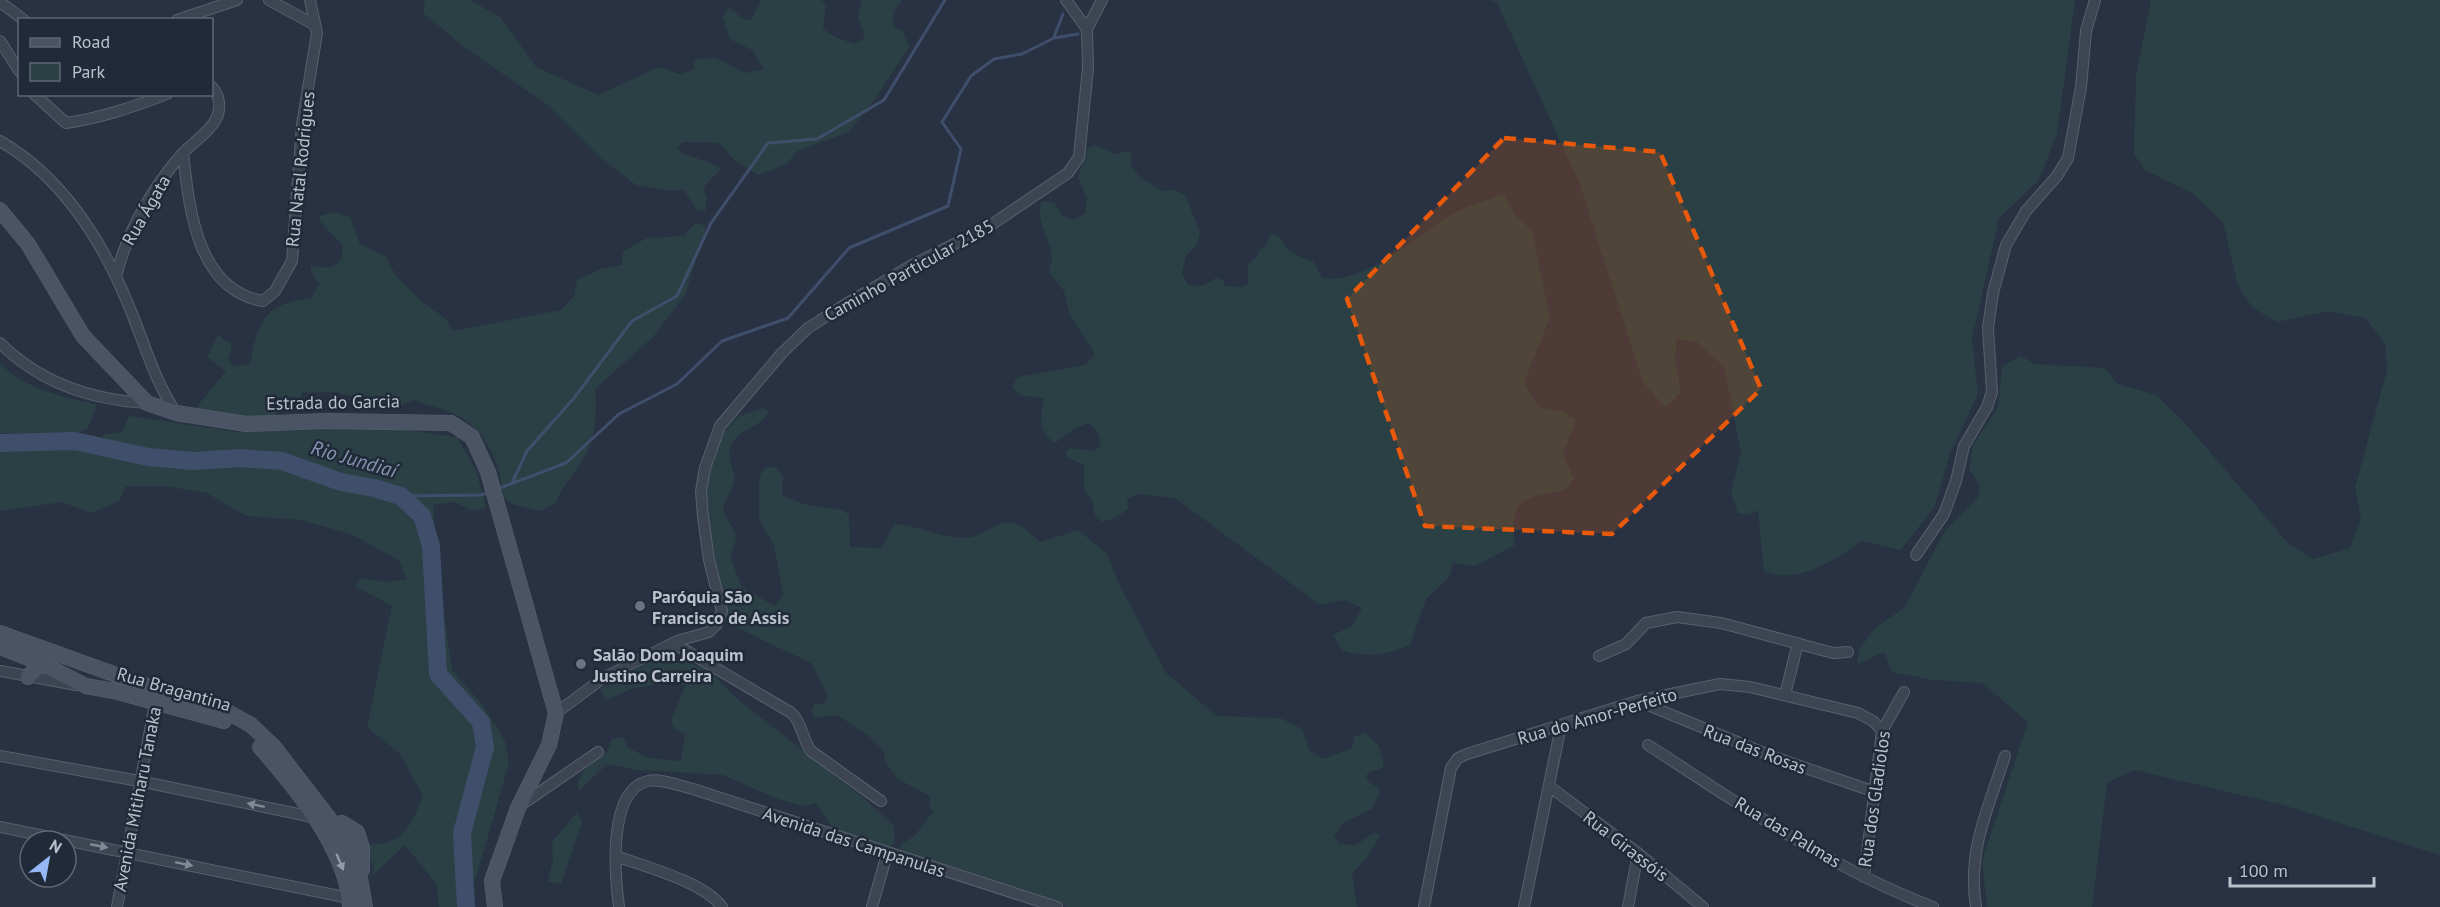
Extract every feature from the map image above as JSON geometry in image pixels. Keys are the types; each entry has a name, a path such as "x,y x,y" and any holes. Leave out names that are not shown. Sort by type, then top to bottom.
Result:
{"street":[{"path":"183,18 237,0"},
{"path":"270,0 315,25"},
{"path":"310,0 315,25"},
{"path":"1066,0 1087,29"},
{"name":"Caminho Particular 2185","path":"673,643 710,632 723,611 709,560 701,491 705,468 720,426 782,353 808,328 914,264 985,229 1068,173 1079,157 1088,68 1087,29 1102,0"},
{"path":"1916,555 1944,514 1956,481 1964,446 1987,407 1992,392 1988,328 1993,293 2006,245 2026,211 2068,158 2081,87 2086,32 2095,0"},
{"path":"0,2 21,18"},
{"name":"Rua Natal Rodrigues","path":"183,153 195,234 208,259 232,287 251,299 263,302 275,291 292,261 302,125 317,33 315,25"},
{"path":"0,41 18,69"},
{"name":"Rua Ágata","path":"116,276 123,249 141,214 169,169 215,121 219,104 218,94 213,88"},
{"path":"36,96 66,123 90,120 126,110 161,96"},
{"path":"0,141 56,183 97,241 116,276 159,387 176,412"},
{"name":"Estrada do Garcia","path":"0,210 28,244 83,336 147,403 176,412 246,424 393,420 451,423 472,437 488,471 556,713"},
{"path":"0,343 18,361 59,383 115,401 147,403"},
{"path":"1599,656 1626,644 1646,623 1670,617 1721,623 1833,652 1848,652"},
{"path":"0,633 41,655 90,664 156,696 224,710 251,725 274,747 330,830 351,851 362,885 365,907"},
{"path":"495,907 492,880 518,808 549,745 556,713 603,678 673,643 790,712 798,719 803,740 811,751 881,801"},
{"path":"1785,695 1798,643"},
{"name":"Rua Bragantina","path":"0,647 41,655 86,686 156,696"},
{"path":"28,677 41,655"},
{"path":"68,675 90,664"},
{"path":"0,671 86,686"},
{"name":"Rua do Amor-Perfeito","path":"1424,907 1454,763 1467,754 1637,701 1720,684 1785,695 1858,713 1873,721 1881,731"},
{"name":"Rua dos Gladiolos","path":"1863,877 1881,731 1904,692"},
{"name":"Avenida Mitiharu Tanaka","path":"117,907 156,696"},
{"name":"Rua das Rosas","path":"1637,701 1753,748 1875,792"},
{"path":"1524,907 1561,726"},
{"name":"Rua das Palmas","path":"1648,745 1807,847 1863,877 1934,907"},
{"path":"518,808 597,752"},
{"path":"0,756 139,781 313,818 330,830 343,867 350,902 127,852 0,827"},
{"path":"1976,907 1972,880 1975,849 2005,756"},
{"name":"Avenida das Campanulas","path":"616,856 618,821 630,794 639,783 651,780 693,789 887,854 1057,907"},
{"name":"Rua Girassóis","path":"1549,786 1638,853 1703,907"},
{"path":"305,796 313,818"},
{"path":"1628,907 1638,853"},
{"path":"872,907 887,854"},
{"path":"619,907 616,856 693,886 716,899 722,907"}],"highlighted area":[{"path":"1504,138 1660,152 1761,389 1612,534 1425,526 1347,299"}],"green space":[{"path":"425,0 470,0 501,18 536,67 598,95 659,67 679,74 693,70 695,59 716,58 745,73 764,69 752,50 730,39 723,17 729,7 743,19 751,20 761,0 821,0 826,4 823,29 837,38 855,44 865,37 858,16 862,0 902,0 894,11 893,25 904,33 909,47 875,99 849,132 797,151 787,164 758,175 734,160 720,143 683,142 677,149 682,153 721,169 703,188 707,197 705,211 697,210 683,189 671,191 636,185 602,159 549,106 463,46 423,13"},
{"path":"1489,0 2075,0 2057,134 2039,180 1999,218 1972,339 1978,394 1950,453 1935,506 1901,550 1862,541 1828,563 1802,573 1777,575 1764,571 1758,510 1748,515 1738,513 1731,493 1741,452 1724,367 1697,342 1677,339 1675,359 1681,392 1665,408 1643,382 1580,185 1497,3"},
{"path":"2151,0 2440,0 2440,855 2284,805 2134,770 2107,783 2092,907 1987,907 1982,861 2028,722 1982,683 1933,680 1892,672 1884,652 1858,664 1858,651 1875,628 1905,607 1944,532 1979,496 1979,484 1969,470 1973,445 1998,407 2002,366 2021,356 2035,364 2105,368 2118,384 2156,395 2185,423 2288,543 2313,559 2350,548 2361,518 2355,488 2387,370 2385,343 2365,318 2328,311 2277,322 2252,307 2238,286 2223,222 2192,193 2145,170 2134,154 2136,76"},
{"path":"1095,145 1115,154 1128,151 1132,155 1130,165 1141,178 1162,191 1175,190 1185,195 1200,232 1197,244 1186,256 1182,273 1188,285 1202,286 1216,278 1223,280 1225,286 1244,287 1248,284 1248,264 1256,258 1259,250 1265,247 1271,234 1279,236 1293,253 1314,262 1322,278 1340,278 1358,273 1394,254 1460,210 1503,194 1516,215 1532,231 1550,318 1524,382 1538,407 1564,411 1576,420 1563,454 1574,479 1566,490 1540,495 1522,503 1514,518 1515,545 1475,566 1453,563 1449,578 1426,599 1410,645 1377,654 1343,651 1333,635 1352,626 1362,608 1345,600 1320,605 1175,498 1138,494 1127,499 1128,509 1115,518 1102,522 1095,516 1092,500 1084,491 1084,465 1067,457 1066,452 1071,448 1094,451 1101,445 1099,434 1089,423 1075,428 1055,443 1042,429 1044,398 1021,396 1012,387 1018,377 1085,365 1095,354 1070,315 1064,291 1049,272 1052,259 1051,250 1041,222 1040,208 1042,201 1054,202 1062,215 1073,220 1085,213 1087,199 1078,177 1087,148"},
{"path":"334,212 350,217 360,244 386,257 396,276 421,301 446,319 453,331 561,310 574,296 577,280 601,269 622,265 623,251 647,238 684,236 695,223 706,226 685,295 653,337 595,389 595,422 586,454 562,489 556,502 541,511 512,504 503,496 499,470 494,458 481,435 472,426 450,412 413,400 391,408 382,408 336,392 303,392 301,399 306,406 298,410 282,409 273,416 251,417 195,409 226,371 207,357 218,335 232,345 228,360 234,366 250,364 256,337 265,318 282,305 311,298 320,284 311,273 311,266 330,268 341,260 343,246 319,220 320,216"},
{"path":"0,363 21,380 33,386 97,405 88,428 74,435 0,433"},
{"path":"763,408 769,411 765,417 739,435 729,450 734,482 723,508 736,534 730,556 742,588 775,606 783,595 774,545 759,520 759,478 764,468 775,467 783,476 782,495 803,504 843,510 849,515 850,547 882,548 894,524 961,538 976,536 1008,522 1024,528 1040,542 1078,530 1107,554 1119,584 1166,673 1217,716 1280,718 1302,729 1309,750 1323,759 1352,748 1355,736 1365,733 1379,746 1384,764 1381,769 1369,772 1366,776 1368,781 1380,790 1373,808 1343,823 1334,836 1339,844 1356,845 1373,833 1380,835 1369,855 1352,874 1357,907 1068,907 901,853 900,846 916,834 933,812 930,806 930,796 898,779 886,763 883,750 869,736 837,715 815,718 811,711 815,704 825,703 827,695 811,663 725,622 725,608 709,537 710,508 705,506 709,472 717,447 730,426 739,416"},
{"path":"129,416 238,432 390,428 457,437 476,470 486,508 472,511 455,502 433,505 437,567 452,670 483,706 505,741 509,763 476,878 456,889 465,907 439,907 437,885 405,845 371,877 374,869 367,849 371,844 382,844 399,837 415,815 423,796 400,754 367,727 392,606 355,586 361,578 387,582 406,579 400,561 353,535 301,520 246,516 207,493 164,486 126,486 119,501 91,513 62,502 0,511 0,451 69,449 128,459 101,435 122,432"},
{"path":"668,656 698,666 715,676 736,698 866,800 894,826 894,844 887,847 862,839 844,845 816,803 804,806 778,799 723,775 638,770 607,764 579,791 577,784 586,765 608,751 612,739 624,737 627,747 648,758 681,761 685,735 674,728 671,721 685,686 673,680 632,689 606,700 600,689 643,665"},
{"path":"577,812 582,822 561,884 548,882 553,859 552,842"}],"waterway":[{"path":"512,483 527,451 574,398 632,321 677,296 711,223 768,143 817,139 884,100 945,0"},
{"path":"1054,37 1063,14"},
{"path":"497,489 566,463 619,414 677,384 722,341 788,318 849,248 948,206 961,149 942,122 971,76 994,59 1022,54 1054,38 1078,34"},
{"name":"Rio Jundiaí","path":"0,443 75,441 148,457 193,461 240,458 282,461 341,482 401,496 422,516 431,546 438,674 481,722 485,747 462,833 466,907"},
{"path":"401,496 488,493"}],"place":[{"name":"Paróquia São Francisco de Assis","path":"640,606"},
{"name":"Salão Dom Joaquim Justino Carreira","path":"581,664"}]}
